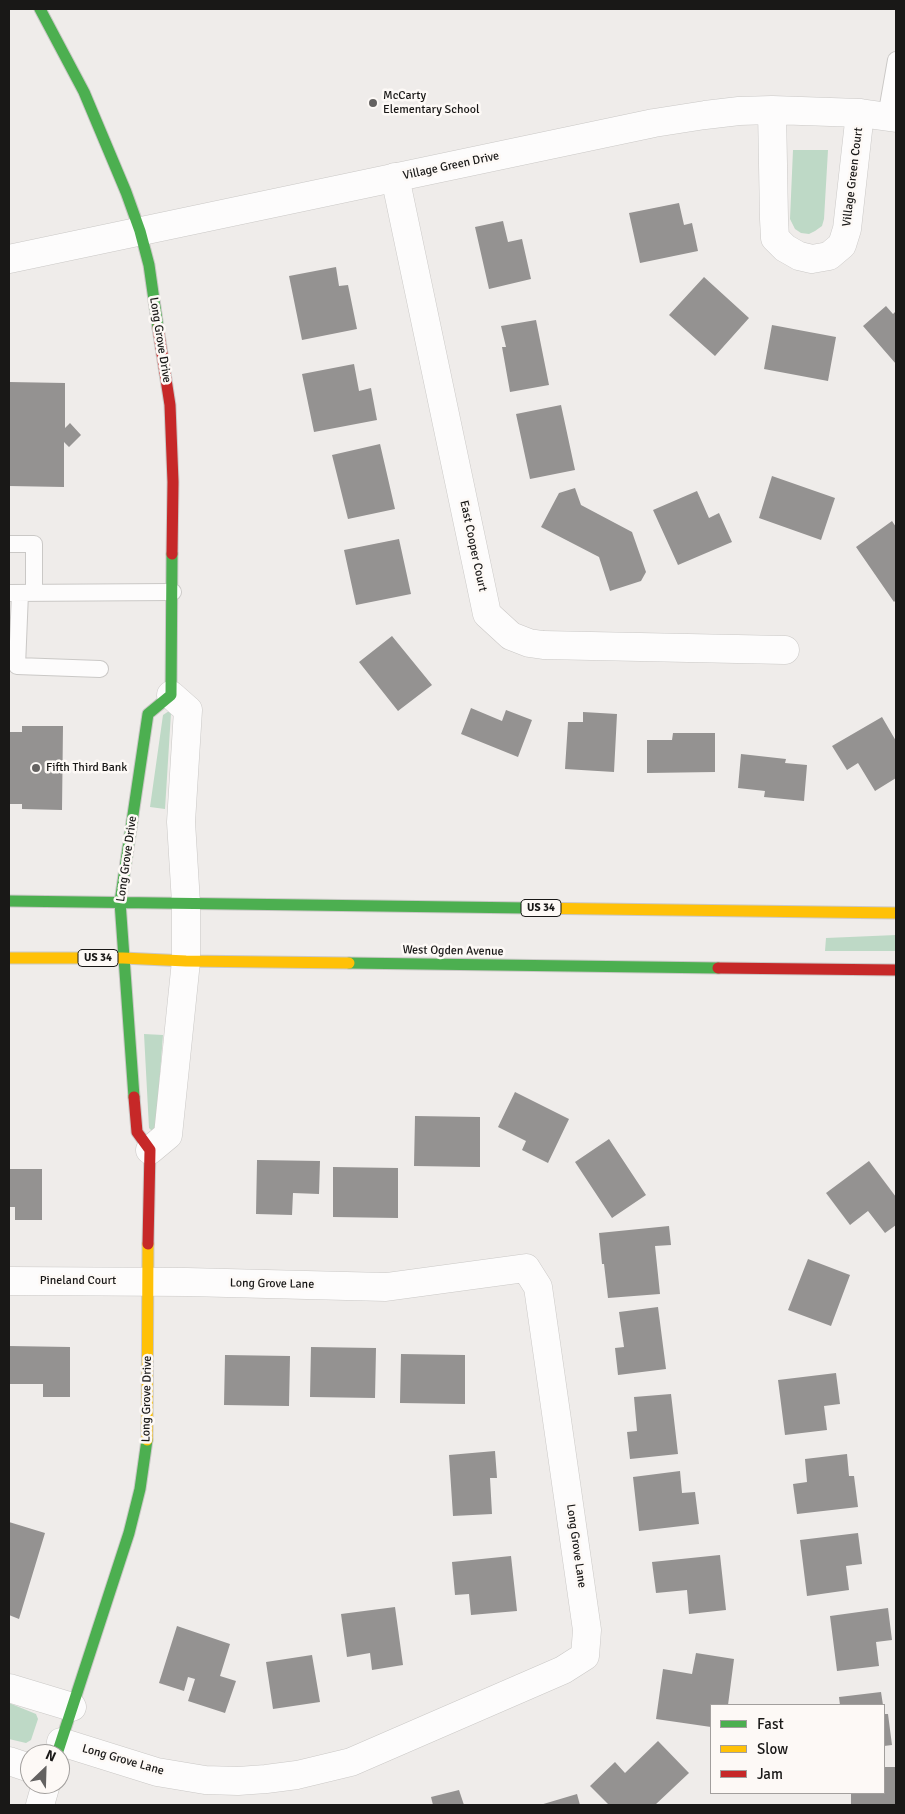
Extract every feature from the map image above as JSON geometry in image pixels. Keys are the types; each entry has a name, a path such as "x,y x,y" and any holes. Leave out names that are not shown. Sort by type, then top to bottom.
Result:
{"street":[{"name":"Long Grove Drive","path":"40,9 84,92 126,192 140,231 149,265 170,405 173,482 171,695 148,714 120,902 136,1132 150,1150 147,1282 148,1431 140,1489 129,1533 60,1744"},
{"name":"Village Green Drive","path":"9,259 654,123 739,111 772,110 881,116"},
{"name":"Village Green Court","path":"772,110 775,238 785,248 799,256 812,259 829,256 842,244 881,116"},
{"name":"East Cooper Court","path":"395,178 487,614 511,636 529,643 543,645 785,650"},
{"path":"150,1150 168,1134 186,961 186,903 181,822 188,710 171,695"},
{"name":"US 34","path":"9,901 896,913"},
{"name":"West Ogden Avenue","path":"9,958 123,958 186,961 896,970"},
{"name":"Long Grove Lane","path":"70,1751 157,1772 205,1780 238,1781 297,1774 352,1762 563,1670 585,1656 587,1630 538,1287 526,1268 386,1287 147,1282"},
{"name":"Pineland Court","path":"9,1281 147,1282"},
{"path":"9,1688 72,1707"}],"lane":[{"path":"881,116 896,60"},
{"path":"9,544 34,544 21,593 17,666 100,669"},
{"path":"21,593 173,592"}],"green space":[{"path":"793,150 828,150 824,219 822,226 809,234 801,233 795,229 790,219"},
{"path":"169,711 171,713 165,809 150,807 163,715"},
{"path":"896,935 896,951 825,951 826,938"},
{"path":"144,1034 163,1035 156,1126 153,1132 149,1128"},
{"path":"9,1703 36,1714 38,1719 31,1740 26,1743 9,1739"}],"building":[{"path":"679,203 684,225 692,223 698,251 640,263 629,213"},
{"path":"503,221 508,242 522,239 531,279 489,289 475,227"},
{"path":"336,267 339,286 348,285 357,329 302,340 289,276"},
{"path":"704,277 749,318 715,356 669,315"},
{"path":"886,306 893,314 896,311 896,364 863,326"},
{"path":"536,320 549,385 510,392 502,347 506,347 501,326"},
{"path":"772,325 836,337 828,381 764,369"},
{"path":"354,364 359,391 371,388 377,420 314,432 302,374"},
{"path":"9,382 65,383 65,428 70,423 81,435 69,447 64,442 64,487 9,486"},
{"path":"561,405 575,470 530,479 516,414"},
{"path":"380,444 395,509 348,519 332,455"},
{"path":"772,476 835,498 821,540 759,518"},
{"path":"575,488 581,505 632,532 646,572 641,581 610,591 599,557 541,527 559,493"},
{"path":"697,491 709,518 719,513 732,542 678,565 653,510"},
{"path":"892,521 896,527 896,600 894,602 856,547"},
{"path":"399,539 411,594 356,605 344,550"},
{"path":"392,636 432,685 398,711 359,662"},
{"path":"471,708 502,721 506,710 532,720 518,757 461,734"},
{"path":"583,712 617,714 614,772 565,769 568,722 583,722"},
{"path":"882,717 896,741 896,778 875,791 858,763 847,770 832,746"},
{"name":"Fifth Third Bank","path":"22,726 63,726 62,810 22,809 22,804 9,804 9,732 22,732"},
{"path":"673,733 715,733 715,772 647,773 647,740 672,740"},
{"path":"741,754 786,759 785,763 807,765 804,801 764,797 765,791 738,788"},
{"path":"515,1092 569,1119 548,1163 522,1150 526,1141 498,1127"},
{"path":"415,1116 480,1117 480,1167 414,1166"},
{"path":"609,1139 646,1195 612,1218 575,1162"},
{"path":"257,1160 320,1161 319,1194 293,1193 292,1215 256,1214"},
{"path":"869,1161 896,1197 896,1225 885,1233 868,1211 850,1225 826,1193"},
{"path":"333,1167 398,1168 398,1218 333,1217"},
{"path":"9,1169 42,1169 42,1220 15,1220 15,1207 9,1207"},
{"path":"669,1226 671,1245 655,1246 660,1294 608,1298 599,1233"},
{"path":"808,1259 850,1275 831,1326 788,1310"},
{"path":"658,1307 666,1369 618,1375 615,1348 624,1347 619,1312"},
{"path":"9,1346 70,1347 70,1397 43,1397 43,1384 9,1384"},
{"path":"311,1347 376,1348 375,1398 310,1397"},
{"path":"401,1354 465,1355 465,1404 400,1403"},
{"path":"225,1355 290,1356 289,1406 224,1405"},
{"path":"836,1373 840,1404 824,1406 827,1430 785,1435 778,1380"},
{"path":"671,1394 678,1454 630,1459 627,1432 637,1431 634,1397"},
{"path":"495,1451 497,1478 490,1478 492,1514 453,1516 449,1455"},
{"path":"847,1454 849,1476 854,1476 858,1507 797,1514 793,1484 807,1482 805,1459"},
{"path":"680,1471 682,1493 695,1492 699,1524 639,1531 633,1477"},
{"path":"9,1522 45,1533 19,1619 9,1615"},
{"path":"858,1533 862,1564 846,1566 849,1590 807,1596 800,1540"},
{"path":"720,1555 726,1610 689,1614 687,1590 656,1593 652,1562"},
{"path":"511,1556 517,1611 471,1615 469,1594 455,1595 452,1562"},
{"path":"395,1607 403,1665 372,1670 370,1653 347,1657 341,1614"},
{"path":"888,1608 892,1640 876,1642 879,1666 837,1671 830,1616"},
{"path":"177,1626 230,1644 220,1676 236,1681 225,1713 188,1701 195,1679 188,1677 184,1691 159,1683"},
{"path":"696,1653 734,1659 728,1704 710,1704 710,1727 656,1719 663,1669 692,1674"},
{"path":"312,1655 320,1702 273,1709 266,1662"},
{"path":"881,1692 883,1704 840,1704 839,1697"},
{"path":"885,1714 888,1714 892,1745 885,1746"},
{"path":"658,1741 689,1773 655,1805 609,1805 590,1786 615,1762 625,1773"},
{"path":"885,1767 895,1767 896,1805 851,1805 851,1794 885,1794"},
{"path":"459,1790 464,1805 433,1805 431,1797"},
{"path":"577,1794 580,1805 540,1805"}],"traffic: fast":[{"path":"40,9 84,92 126,192 140,231 149,265 158,328"},
{"path":"134,1097 120,902 148,714 171,695 172,554"},
{"path":"9,901 527,908"},
{"path":"349,963 718,968"},
{"path":"60,1744 129,1533 140,1489 147,1440"}],"traffic: slow":[{"path":"527,908 896,913"},
{"path":"9,958 123,958 186,961 349,963"},
{"path":"147,1440 148,1244"}],"traffic: jam":[{"path":"158,328 170,405 173,482 172,554"},
{"path":"718,968 896,970"},
{"path":"134,1097 137,1132 150,1150 148,1244"}],"place":[{"name":"McCarty Elementary School","path":"373,103"},
{"name":"Fifth Third Bank","path":"36,768"}]}
